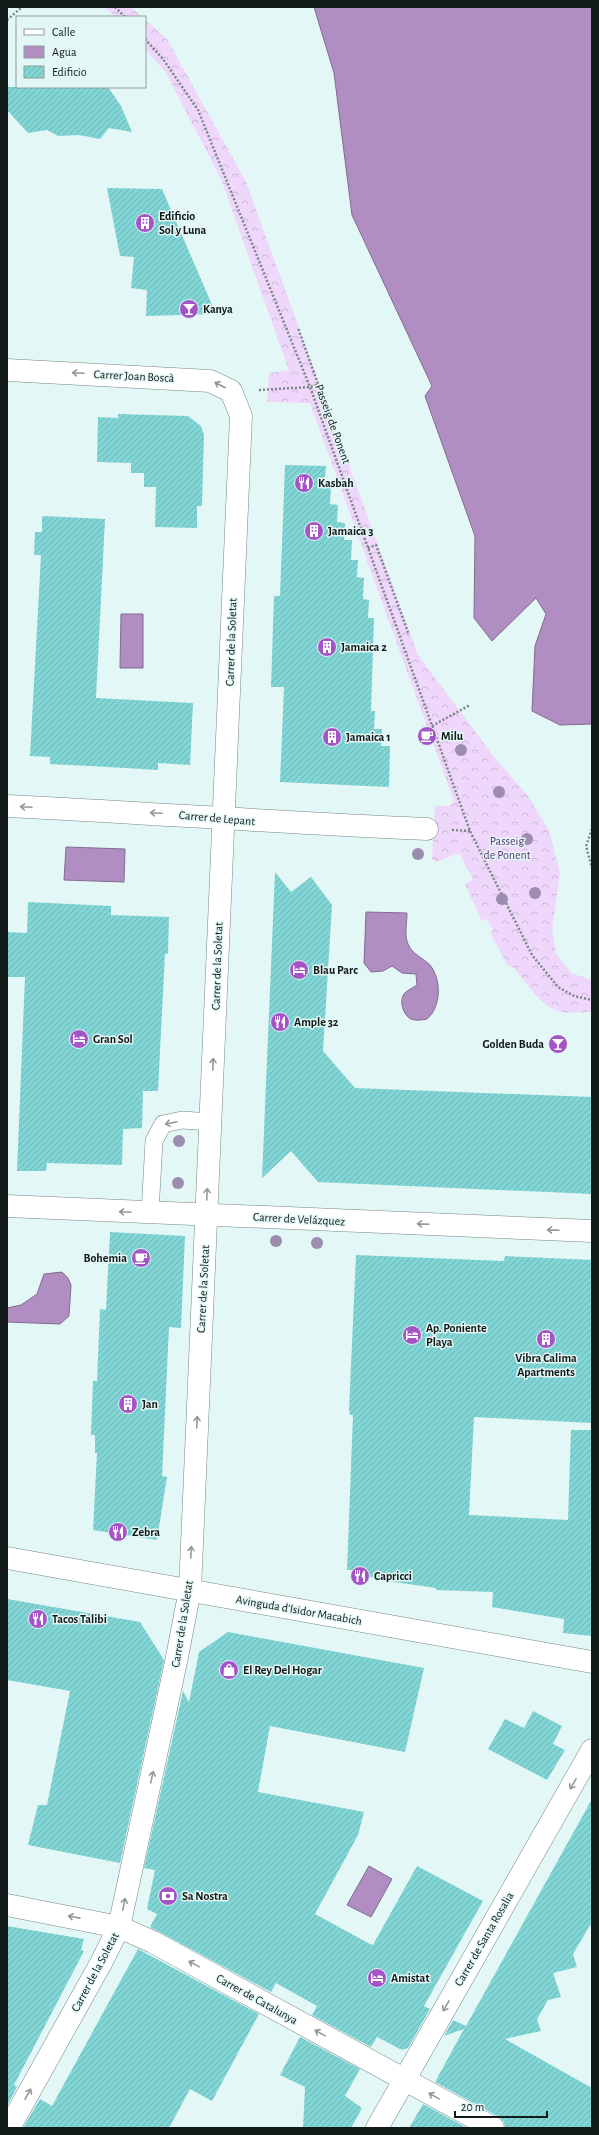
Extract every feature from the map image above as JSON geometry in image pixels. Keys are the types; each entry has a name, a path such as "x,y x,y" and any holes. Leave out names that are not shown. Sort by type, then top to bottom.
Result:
{"street":[{"name":"Carrer Joan Boscà","path":"7,370 210,380 231,391"},
{"name":"Carrer de la Soletat","path":"9,2128 101,1963 119,1927 190,1590 241,416 231,391"},
{"name":"Carrer de Lepant","path":"7,806 176,814 223,819 428,829"},
{"name":"Carrer de Velázquez","path":"7,1206 592,1232"},
{"name":"Avinguda d'Isidor Macabich","path":"7,1558 592,1662"},
{"name":"Carrer de Santa Rosalia","path":"377,2128 592,1750"},
{"name":"Carrer de Catalunya","path":"7,1905 119,1927 153,1942 493,2128"}],"lane":[{"path":"150,1213 154,1141 163,1124 182,1120 210,1122"}],"path":[{"path":"7,20 22,7"},
{"path":"115,7 124,16"},
{"name":"Passeig de Ponent","path":"146,40 163,59 198,110 310,387 470,831 532,955 558,987 574,996 592,1000"},
{"path":"231,391 310,387 318,384 298,328"},
{"path":"368,548 376,545 409,635"},
{"path":"432,726 470,705"},
{"path":"592,829 586,846 592,868"}],"green space":[{"path":"104,7 131,7 141,16 115,16"},
{"name":"Passeig de Ponent","path":"146,21 167,39 246,182 418,655 491,753 527,795 549,830 560,873 552,930 556,953 571,973 592,980 592,1011 577,1013 564,1012 554,1009 538,998 514,968 507,965 491,934 493,929 486,919 482,921 465,884 473,879 459,853 436,862 432,859 435,806 449,806 454,801 310,403 267,402 269,373 289,370 221,179 166,73 146,50"}],"water":[{"path":"314,7 592,7 592,724 560,725 532,711 535,646 546,614 536,598 492,641 474,618 475,536 425,396 432,386 352,215 334,73"},
{"path":"121,614 143,614 143,668 120,668"},
{"path":"66,847 125,849 124,882 64,880"},
{"path":"366,912 407,913 406,933 408,944 415,953 430,965 437,978 437,1001 432,1014 427,1019 411,1019 404,1011 402,1004 404,994 417,985 416,974 402,973 392,966 383,971 371,972 364,963"},
{"path":"62,1272 68,1278 71,1285 69,1316 60,1324 7,1322 7,1308 21,1305 37,1294 44,1274"},
{"path":"369,1866 392,1879 371,1917 347,1905"}],"building":[{"path":"7,87 109,88 121,106 132,132 109,128 100,139 79,135 58,136 47,130 28,133 7,110"},
{"name":"Edificio Sol y Luna","path":"107,188 162,189 216,314 146,316 147,290 131,288 134,257 120,256"},
{"path":"118,414 188,416 201,426 204,435 202,506 197,506 197,528 155,527 156,487 144,487 144,473 131,473 131,463 97,462 98,417 118,418"},
{"path":"285,465 326,466 324,485 331,485 330,504 338,505 337,522 345,523 344,540 352,540 351,560 358,560 357,577 364,578 363,599 369,600 368,618 374,618 371,711 375,711 374,729 382,729 381,746 390,746 389,787 280,782 284,687 271,687 274,596 280,596"},
{"path":"42,516 105,519 96,698 193,703 190,765 158,763 158,770 50,764 50,757 30,756 41,555 34,555 35,532 42,532"},
{"name":"Blau Parc","path":"275,872 291,892 311,877 332,905 323,1051 355,1088 592,1097 592,1194 318,1182 291,1151 262,1178"},
{"path":"28,902 111,906 111,915 169,917 168,954 165,954 158,1091 143,1091 142,1128 123,1129 122,1165 47,1163 46,1171 17,1171 25,977 7,977 7,932 27,933"},
{"path":"110,1232 185,1236 181,1328 169,1327 162,1476 167,1477 157,1540 93,1530 97,1453 95,1453 95,1435 91,1435 93,1381 97,1381 100,1309 106,1310"},
{"path":"356,1255 504,1261 505,1256 592,1260 592,1423 474,1417 469,1515 568,1520 571,1430 592,1430 592,1636 563,1633 564,1619 492,1607 493,1592 436,1590 436,1588 380,1580 380,1577 364,1577 364,1570 347,1570 353,1415 350,1415 349,1410"},
{"path":"7,1599 140,1622 164,1660 120,1863 28,1845 38,1805 47,1805 70,1691 7,1680"},
{"path":"228,1632 424,1668 405,1752 270,1726 258,1792 364,1812 358,1835 315,1914 370,1944 373,1945 417,1866 483,1901 424,2006 430,2009 408,2048 402,2050 377,2037 371,2047 312,2015 317,2006 276,1983 271,1992 150,1927 157,1914 147,1909 155,1870 144,1868 183,1691 189,1702 199,1652"},
{"path":"533,1711 562,1726 553,1744 565,1750 547,1780 488,1749 505,1719 524,1728"},
{"path":"592,1799 592,1922 573,1954 577,1967 553,1973 561,1997 548,2000 537,2019 541,2031 505,2039 592,2088 592,2128 505,2128 504,2122 499,2117 435,2082 464,2029 444,2036 453,2020 466,2026"},
{"path":"7,1926 84,1939 81,1950 84,1951 14,2085 17,2087 7,2106"},
{"path":"138,1949 259,2014 212,2101 190,2089 169,2128 23,2128 40,2099 52,2106"},
{"path":"300,2037 360,2069 345,2096 362,2108 351,2128 303,2128 305,2087 280,2075"},
{"path":"423,2104 467,2128 409,2128"}],"place":[{"name":"Edificio Sol y Luna","path":"145,223"},
{"name":"Kanya","path":"189,309"},
{"name":"Kasbah","path":"304,483"},
{"name":"Jamaica 3","path":"314,531"},
{"name":"Jamaica 2","path":"327,647"},
{"name":"Milu","path":"427,736"},
{"name":"Jamaica 1","path":"332,737"},
{"name":"Blau Parc","path":"299,970"},
{"name":"Ample 32","path":"280,1022"},
{"name":"Gran Sol","path":"79,1039"},
{"name":"Golden Buda","path":"558,1044"},
{"name":"Bohemia","path":"141,1258"},
{"name":"Ap. Poniente Playa","path":"412,1335"},
{"name":"Vibra Calima Apartments","path":"546,1339"},
{"name":"Jan","path":"128,1404"},
{"name":"Zebra","path":"118,1532"},
{"name":"Capricci","path":"360,1576"},
{"name":"Tacos Talibi","path":"38,1619"},
{"name":"El Rey Del Hogar","path":"229,1670"},
{"name":"Sa Nostra","path":"168,1896"},
{"name":"Amistat","path":"377,1978"}]}
